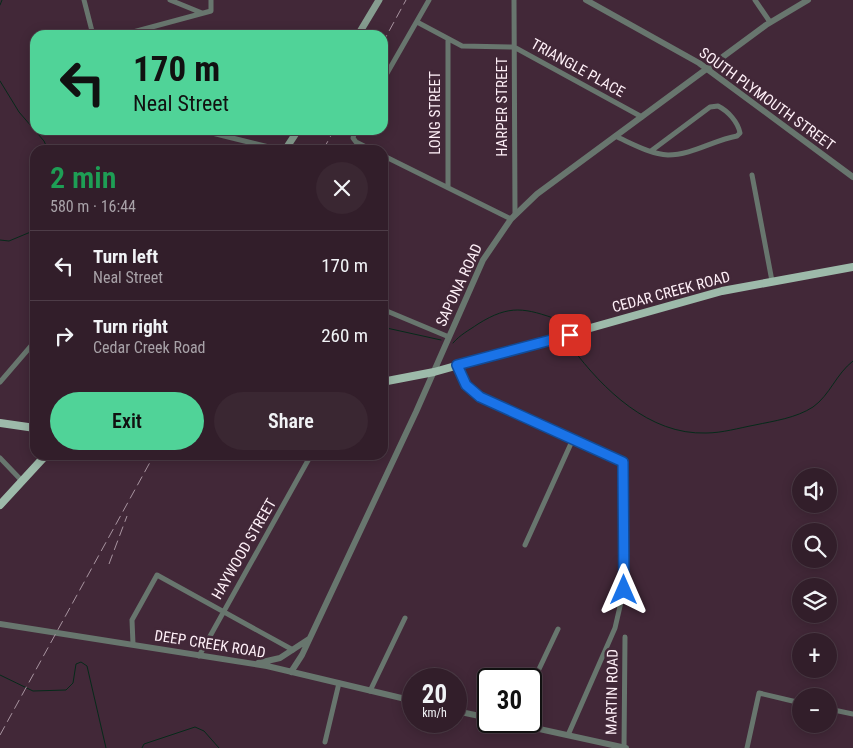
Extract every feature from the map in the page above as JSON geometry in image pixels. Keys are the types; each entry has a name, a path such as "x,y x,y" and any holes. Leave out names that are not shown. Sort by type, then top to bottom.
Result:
{"main road":[{"path":"361,30 379,0"},
{"name":"CEDAR CREEK ROAD","path":"388,381 434,372 585,331 710,294 853,267"},
{"path":"0,423 30,427"},
{"path":"0,505 41,460"}],"street":[{"path":"84,0 92,30"},
{"path":"170,0 203,13"},
{"path":"140,30 211,11 211,0"},
{"path":"388,72 429,0"},
{"name":"HARPER STREET","path":"513,216 514,0"},
{"name":"SOUTH PLYMOUTH STREET","path":"586,0 707,68 853,177"},
{"path":"755,0 770,22"},
{"name":"SAPONA ROAD","path":"291,672 310,638 434,372 483,260 513,216 536,194 707,68 770,22 808,0"},
{"name":"TRIANGLE PLACE","path":"417,22 462,46 514,47 642,117"},
{"name":"LONG STREET","path":"448,40 448,187"},
{"path":"616,136 651,151 668,155 697,149 737,136 740,133 739,128 726,110 718,106 710,107 651,151"},
{"path":"220,135 262,145"},
{"path":"354,135 353,138 356,142 362,145"},
{"path":"388,158 513,216"},
{"path":"752,175 772,281"},
{"path":"388,312 449,337"},
{"path":"0,382 30,347"},
{"path":"457,365 466,385 480,397 623,462 624,590 615,628 568,736"},
{"path":"525,545 573,439"},
{"path":"0,458 22,481"},
{"name":"HAYWOOD STREET","path":"199,656 308,460"},
{"path":"133,644 132,620 157,575 293,650"},
{"path":"370,691 405,618"},
{"name":"DEEP CREEK ROAD","path":"0,624 253,664 402,698"},
{"path":"540,668 558,629"},
{"name":"MARTIN ROAD","path":"625,637 625,748"},
{"path":"253,664 280,658 310,638"},
{"path":"325,742 339,684"},
{"path":"747,748 759,694 792,701"},
{"path":"837,711 853,714"},
{"path":"542,730 625,748"}],"waterway":[{"path":"0,5 2,0"},
{"path":"0,81 19,112 30,125"},
{"path":"39,135 46,145"},
{"path":"0,240 9,241 30,232"},
{"path":"453,343 478,324 499,313 518,310 527,311 559,320"},
{"path":"388,328 441,340"},
{"path":"572,348 598,379 629,407 665,426 685,432 706,433 777,420 806,411 819,402 853,361"},
{"path":"0,675 33,691 66,690 73,683 76,664 81,662 87,666 106,748"},
{"path":"142,748 144,744 195,727 204,731 219,748"}],"railway":[{"path":"388,33 406,0"},
{"path":"326,145 331,135"},
{"path":"0,735 151,460"},
{"path":"109,564 127,516"}],"route":[{"path":"570,335 457,365 466,385 480,397 623,462 624,590"}]}
